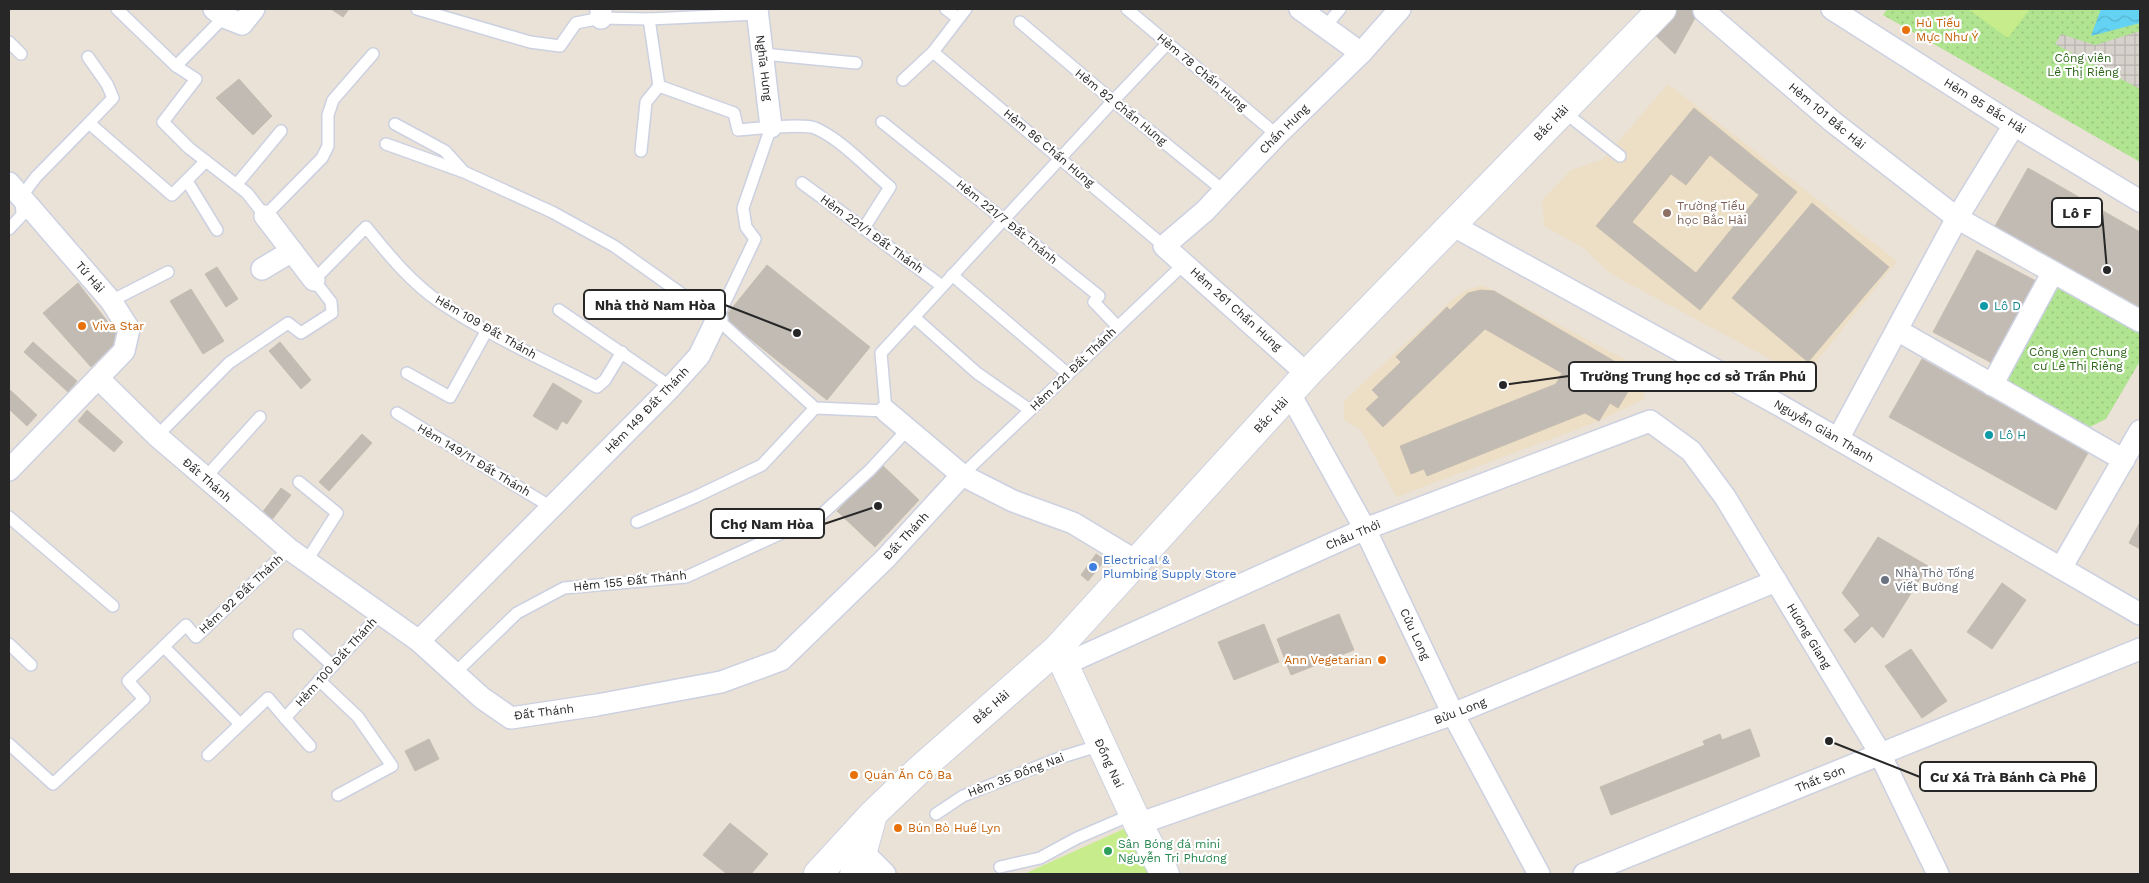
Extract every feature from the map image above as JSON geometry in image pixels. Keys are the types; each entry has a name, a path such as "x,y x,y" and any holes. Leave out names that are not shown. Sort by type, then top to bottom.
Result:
{"street":[{"path":"219,13 242,24 254,9"},
{"path":"1300,9 1361,53"},
{"name":"Chấn Hưng","path":"1164,246 1205,211 1277,135 1361,53 1400,9"},
{"name":"Bắc Hải","path":"818,874 874,814 919,770 1060,657 1136,561 1299,384 1662,9"},
{"name":"Hẻm 101 Bắc Hải","path":"1705,9 1704,11 1833,122 1957,218 2140,321"},
{"name":"Hẻm 95 Bắc Hải","path":"1832,9 2014,125 2140,201"},
{"name":"Nghĩa Hưng","path":"757,11 771,127"},
{"path":"1838,439 1957,218 2014,125"},
{"name":"Tứ Hải","path":"15,190 111,301 129,328 124,351 98,378"},
{"path":"265,216 314,280"},
{"name":"Nguyễn Giàn Thanh","path":"1452,225 1838,439 2140,614"},
{"name":"Hẻm 261 Chấn Hưng","path":"1164,246 1184,263 1299,384"},
{"path":"262,269 292,251"},
{"path":"1992,384 2053,272"},
{"name":"Hẻm 149 Đất Thánh","path":"418,641 671,387 699,356 717,319"},
{"path":"1897,330 2124,460"},
{"path":"9,470 98,378"},
{"name":"Đất Thánh","path":"98,378 157,436 289,549 418,641 482,698 511,718 596,705 721,682 781,660 886,558 962,476"},
{"name":"Cửu Long","path":"1299,384 1365,529 1453,714 1540,874"},
{"path":"886,411 962,476 1013,501 1073,523 1136,561"},
{"name":"Châu Thới","path":"1060,657 1365,529 1650,421"},
{"name":"Hương Giang","path":"1650,421 1690,451 1725,497 1880,754 1938,874"},
{"path":"2061,568 2140,431"},
{"name":"Bửu Long","path":"1135,819 1453,714 1776,581"},
{"name":"Thất Sơn","path":"1584,874 2140,649"},
{"name":"Đồng Nai","path":"1060,657 1135,819 1165,874"},
{"name":"Bắc Hải","path":"858,863 874,814"},
{"path":"858,863 885,874"}],"lane":[{"path":"117,9 176,66 196,79 163,122 189,148 247,193 265,216 322,158 328,146 328,115 333,100 373,54"},
{"path":"417,9 530,42 560,46 576,23 601,13 649,19 757,11"},
{"path":"946,9 958,18"},
{"path":"903,80 933,52 966,9"},
{"name":"Hẻm 78 Chấn Hưng","path":"1127,9 1277,135"},
{"path":"1325,27 1340,9"},
{"path":"176,66 219,13"},
{"path":"649,19 660,86"},
{"name":"Hẻm 82 Chấn Hưng","path":"1020,22 1113,101 1224,191"},
{"path":"9,42 22,54"},
{"path":"386,144 464,172 552,212 614,246 717,319 815,408 886,411 881,352 1168,43"},
{"name":"Hẻm 86 Chấn Hưng","path":"933,52 1164,246"},
{"path":"763,54 856,63"},
{"path":"9,229 22,215 15,190 36,177 113,98 107,84 88,57"},
{"path":"660,86 734,113 738,130 771,127 813,127 837,142 890,187 864,228"},
{"path":"642,151 646,102 660,86"},
{"path":"1562,111 1620,156"},
{"name":"Hẻm 221/7 Đất Thánh","path":"882,122 1099,296 1094,302 1118,327"},
{"path":"90,123 172,195 206,161"},
{"path":"396,124 445,151 464,172"},
{"name":"Hẻm 149 Đất Thánh","path":"717,319 756,239 746,227 743,208 771,127"},
{"path":"236,184 281,131"},
{"path":"187,181 217,230"},
{"name":"Hẻm 221/1 Đất Thánh","path":"802,183 942,286"},
{"name":"Hẻm 109 Đất Thánh","path":"314,280 366,227 398,266 440,302 487,330 596,387 605,380 622,352"},
{"name":"Hẻm 221 Đất Thánh","path":"962,476 1184,263"},
{"path":"111,301 168,272"},
{"path":"952,275 1068,374"},
{"path":"157,436 229,363 288,323 301,333 332,312 331,302 314,280"},
{"path":"559,310 671,387"},
{"path":"914,316 977,373 1030,410"},
{"path":"407,373 450,397 487,330"},
{"path":"637,522 695,497 762,464 815,408"},
{"name":"Hẻm 149/11 Đất Thánh","path":"397,413 551,507"},
{"path":"204,478 260,416"},
{"name":"Hẻm 155 Đất Thánh","path":"455,673 517,613 564,588 686,577 821,515 870,470 908,429"},
{"path":"299,482 337,513 306,562"},
{"path":"9,517 113,606"},
{"name":"Hẻm 92 Đất Thánh","path":"9,744 53,784 144,699 128,681 186,625 196,637 289,549"},
{"name":"Hẻm 100 Đất Thánh","path":"208,755 268,698 285,718 380,614"},
{"path":"299,635 332,666"},
{"path":"9,644 31,665"},
{"path":"164,647 240,724"},
{"path":"319,680 358,717 392,766 338,795"},
{"path":"285,718 310,746"},
{"name":"Hẻm 35 Đồng Nai","path":"936,814 963,796 1062,757 1101,745"},
{"path":"1000,867 1040,858 1077,838 1135,819"}],"shaded area":[{"path":"2140,31 2140,89 2055,44 2061,34 2095,45"},
{"name":"Trường Tiểu học Bắc Hải","path":"1668,84 1897,261 1804,377 1611,274 1582,247 1544,226 1542,200 1571,170 1602,160"},
{"path":"1483,285 1645,370 1644,399 1599,421 1396,497 1361,430 1344,420 1344,401 1452,300 1464,291"}],"green space":[{"name":"Công viên Lê Thị Riêng","path":"1887,9 2140,9 2140,162 1883,15"},
{"path":"1968,9 2030,9 2008,38"},
{"name":"Công viên Chung cư Lê Thị Riêng","path":"2057,284 2140,327 2140,361 2106,419 2090,427 2011,386 2007,375"},
{"name":"Sân Bóng đá mini Nguyễn Tri Phương","path":"1128,827 1153,874 1024,874"}],"water":[{"path":"2101,9 2140,9 2140,23 2091,36"}],"building":[{"path":"331,9 349,9 343,17"},
{"path":"1671,9 1700,9 1675,54 1651,31"},
{"path":"239,79 272,116 253,135 216,98"},
{"path":"1694,108 1797,192 1700,310 1596,226","holes":["1710,155 1759,195 1696,273 1632,222 1671,174 1686,185"]},
{"path":"2028,168 2140,232 2140,307 1995,226"},
{"path":"1812,203 1889,267 1808,362 1732,298"},
{"name":"Lô D","path":"1977,250 2036,281 1992,363 1933,332"},
{"path":"767,265 870,347 827,400 724,318"},
{"path":"217,267 238,299 226,307 205,274"},
{"name":"Viva Star","path":"78,283 120,338 91,367 43,313"},
{"path":"191,289 224,341 203,354 170,301"},
{"path":"1481,290 1494,291 1638,375 1618,408 1610,403 1599,421 1585,413 1427,476 1424,469 1411,474 1400,446 1556,384 1562,373 1485,329 1383,427 1366,409 1379,397 1372,390 1401,362 1396,357 1447,307 1450,310 1468,293"},
{"path":"33,342 77,381 68,392 24,352"},
{"path":"280,342 311,380 301,389 269,351"},
{"name":"Lô H","path":"1922,359 2088,453 2056,510 1889,417"},
{"path":"553,383 582,401 567,424 562,421 557,430 533,416"},
{"path":"9,389 37,415 27,426 9,409"},
{"path":"87,410 123,442 114,452 78,421"},
{"path":"362,434 372,443 329,491 319,482"},
{"path":"882,465 919,500 875,547 837,511"},
{"path":"281,488 291,495 268,525 258,518"},
{"path":"2140,522 2140,549 2129,543"},
{"name":"Nhà Thờ Tống Viết Bường","path":"1878,537 1928,566 1883,638 1872,626 1855,643 1844,630 1860,615 1842,593"},
{"name":"Electrical & Plumbing Supply Store","path":"1096,554 1105,560 1088,581 1081,575"},
{"path":"2002,583 2026,600 1992,649 1967,632"},
{"path":"1339,614 1354,650 1291,675 1277,639"},
{"path":"1264,624 1279,662 1234,680 1218,642"},
{"path":"1911,649 1947,701 1922,718 1885,666"},
{"path":"1750,729 1760,756 1716,774 1703,741 1720,734 1722,740"},
{"path":"429,739 439,759 415,771 405,751"},
{"path":"1705,745 1716,774 1611,815 1600,787"},
{"path":"730,823 768,854 751,874 727,874 703,855"}],"place":[{"name":"Hủ Tiếu Mực Như Ý","path":"1906,30"},
{"name":"Trường Tiểu học Bắc Hải","path":"1667,213"},
{"name":"Lô F","path":"2107,270"},
{"name":"Lô D","path":"1984,306"},
{"name":"Viva Star","path":"82,326"},
{"name":"Nhà thờ Nam Hòa","path":"797,333"},
{"name":"Trường Trung học cơ sở Trần Phú","path":"1503,385"},
{"name":"Lô H","path":"1989,435"},
{"name":"Chợ Nam Hòa","path":"878,506"},
{"name":"Electrical & Plumbing Supply Store","path":"1093,567"},
{"name":"Nhà Thờ Tống Viết Bường","path":"1885,580"},
{"name":"Ann Vegetarian","path":"1382,660"},
{"name":"Cư Xá Trà Bánh Cà Phê","path":"1829,741"},
{"name":"Quán Ăn Cô Ba","path":"854,775"},
{"name":"Bún Bò Huế Lyn","path":"898,828"},
{"name":"Sân Bóng đá mini Nguyễn Tri Phương","path":"1108,851"}]}
